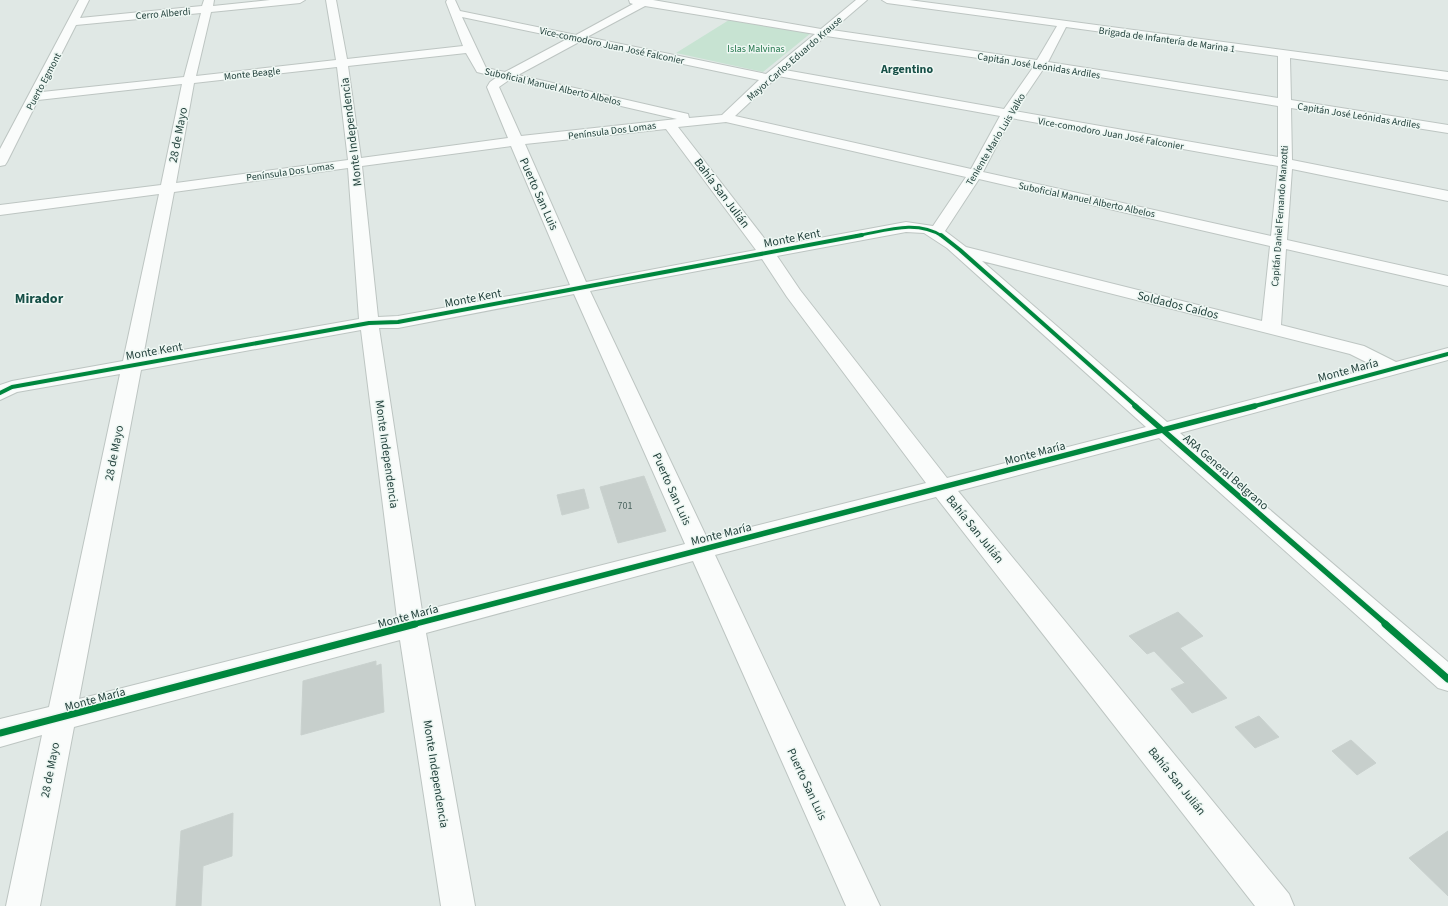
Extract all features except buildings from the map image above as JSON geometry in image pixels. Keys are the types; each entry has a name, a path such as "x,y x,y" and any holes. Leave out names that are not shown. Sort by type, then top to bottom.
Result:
{"street":[{"name":"Puerto Egmont","path":"0,162 74,22 84,0"},
{"name":"Cerro Alberdi","path":"74,22 208,4 300,0"},
{"name":"Monte Independencia","path":"330,0 342,63 355,162 369,323 411,625 458,906"},
{"name":"Suboficial Manuel Alberto Albelos","path":"450,0 470,49 481,70 700,120 726,118 1448,281"},
{"name":"Capitán José Leónidas Ardiles","path":"630,0 646,1 823,32 1041,64 1448,129"},
{"name":"Mayor Carlos Eduardo Krause","path":"726,118 771,75 862,0"},
{"name":"Brigada de Infantería de Marina 1","path":"887,0 1448,76"},
{"path":"507,76 646,1"},
{"name":"28 de Mayo","path":"23,906 189,80 208,4"},
{"name":"Vice-comodoro Juan José Falconier","path":"456,13 771,75 1007,114 1285,164 1448,196"},
{"name":"Teniente Mario Luis Valko","path":"937,231 975,174 1007,114 1041,64 1063,24"},
{"name":"Monte Beagle","path":"34,97 470,49"},
{"name":"Capitán Daniel Fernando Manzotti","path":"1271,329 1285,164 1284,54"},
{"name":"Puerto San Luis","path":"507,76 494,84 494,87 516,141 580,288 863,906"},
{"name":"Península Dos Lomas","path":"0,210 167,189 516,141 700,120"},
{"name":"Bahía San Julián","path":"669,124 767,253 793,293 942,488 1277,906"},
{"name":"Monte Kent","path":"6,390 132,365 369,323 398,322 906,227 918,226 937,231"},
{"name":"ARA General Belgrano","path":"937,231 1448,680"},
{"name":"Soldados Caídos","path":"960,250 1357,350 1393,368"},
{"name":"Monte María","path":"0,733 942,488 1448,354"}],"green space":[{"name":"Islas Malvinas","path":"729,20 811,33 763,72 676,53"}],"cycle path":[{"path":"0,393 12,387 369,323 398,322 906,227 923,228 936,232 960,250 1448,679"},
{"path":"0,733 1163,430 1448,354"}],"district":[{"name":"Argentino","path":"907,69"},
{"name":"Mirador","path":"39,298"}]}
